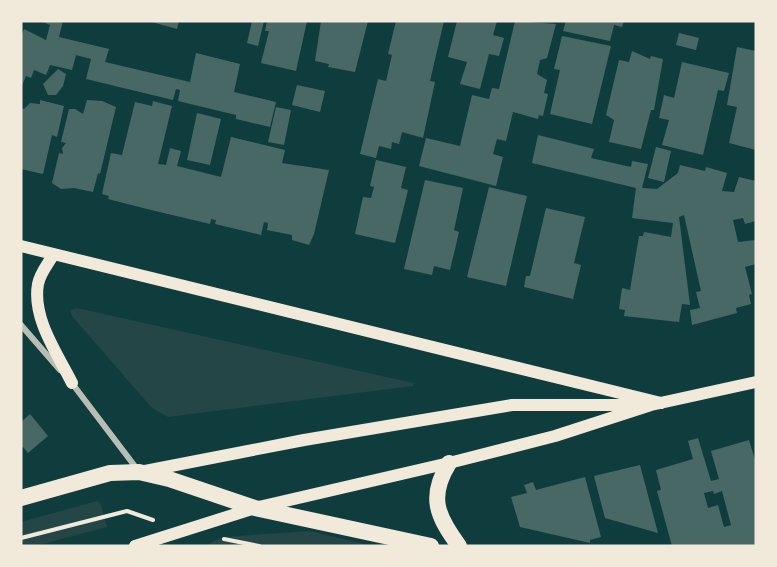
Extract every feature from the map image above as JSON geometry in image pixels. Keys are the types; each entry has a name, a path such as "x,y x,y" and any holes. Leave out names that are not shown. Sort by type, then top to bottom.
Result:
{"highway":[{"path":"449,463 441,476 436,500 439,514 459,546"},
{"path":"21,498 110,473 140,472 169,478 255,508 431,546"}],"main road":[{"path":"21,246 656,404"},
{"path":"53,255 38,282 38,309 43,326 72,383"},
{"path":"135,546 255,508 449,463 555,436 656,404 756,382"},
{"path":"140,472 304,440 512,405 656,404"}],"street":[{"path":"21,325 72,383 140,472"}],"path":[{"path":"21,538 127,511 184,531"}],"shaded area":[{"path":"77,308 413,383 413,386 168,417 152,408 72,316 70,310"},
{"path":"97,501 101,505 107,527 35,546 21,546 21,522"},
{"path":"309,531 373,546 205,546 222,537"}],"building":[{"path":"41,21 63,21 59,37 109,49 105,62 190,82 196,53 240,64 234,92 276,102 270,127 236,119 236,115 178,101 180,90 176,89 173,100 86,79 91,59 76,55 72,70 50,65 46,75 34,70 31,78 26,76 21,88 21,36 24,29 46,40 50,25"},
{"path":"148,21 179,21 177,29"},
{"path":"252,21 264,21 258,46 247,43"},
{"path":"267,21 307,21 296,71 261,63 269,31 265,31"},
{"path":"321,21 368,21 355,72 328,67 329,64 315,61"},
{"path":"396,21 444,21 430,81 435,82 423,138 402,132 399,144 392,142 391,149 379,146 376,158 360,154 378,79 386,81 392,55 388,54"},
{"path":"457,21 497,21 493,35 504,38 499,56 489,54 480,89 460,84 467,62 448,57"},
{"path":"515,21 556,24 547,58 540,60 537,74 547,80 544,93 548,94 543,116 539,115 538,119 513,112 506,141 497,139 493,154 503,157 496,186 419,166 426,138 460,146 472,95 489,99 492,88 499,89"},
{"path":"566,21 624,21 622,27 614,25 610,41 563,31"},
{"path":"679,33 699,38 696,50 676,45"},
{"path":"562,36 611,46 592,124 550,114 560,70 554,69"},
{"path":"737,47 756,51 756,150 729,143 737,107 727,105"},
{"path":"632,51 650,59 651,56 663,59 654,110 651,110 641,149 609,142 614,120 606,115 619,60 629,62"},
{"path":"682,62 729,73 724,91 718,90 703,155 662,145 669,120 659,118 664,95 674,98"},
{"path":"58,69 66,74 63,86 56,95 48,95 43,84"},
{"path":"297,85 325,91 320,112 292,105"},
{"path":"40,100 64,106 57,137 52,135 43,174 21,169 21,108 24,109 30,103 40,104"},
{"path":"87,100 102,101 116,107 100,174 98,173 93,192 74,188 61,189 52,183 59,153 63,154 62,148 66,143 61,142 69,109 75,109 83,114"},
{"path":"153,101 172,106 158,164 166,165 170,148 181,151 177,166 221,177 231,137 285,150 282,163 329,170 314,234 309,245 292,240 292,235 267,230 268,223 264,222 261,235 215,224 216,220 211,219 210,224 108,199 109,196 102,194 111,153 122,155 135,102 152,106"},
{"path":"276,107 291,110 284,145 268,142"},
{"path":"197,113 221,119 210,165 187,160"},
{"path":"538,135 594,149 591,158 631,167 632,161 648,164 642,188 657,189 678,173 680,165 705,171 706,167 727,173 722,191 734,192 739,177 756,181 756,221 745,224 743,218 733,220 738,242 756,240 756,264 745,267 752,294 749,295 751,304 736,308 737,313 692,325 690,310 700,308 696,292 701,291 684,215 679,217 690,305 682,304 679,322 624,316 625,310 619,309 622,288 630,290 639,236 643,236 644,232 671,237 673,223 632,218 636,188 532,163"},
{"path":"656,147 671,151 664,182 648,178"},
{"path":"376,160 406,167 401,188 408,190 395,243 355,234 363,197 371,198 374,187 370,186"},
{"path":"425,180 463,188 454,230 459,232 450,270 434,266 432,275 404,269"},
{"path":"489,187 527,196 506,286 467,277"},
{"path":"546,208 585,217 574,263 581,265 573,299 524,287 526,276 530,276"},
{"path":"30,414 48,436 28,453 23,447 21,449 21,422"},
{"path":"698,438 711,481 719,479 711,451 749,440 756,463 756,546 672,546 657,491 661,490 656,470 693,459 688,441","holes":["713,491 714,494 722,491 731,525 724,527 718,505 708,508 704,493"]},
{"path":"640,465 658,533 605,518 594,476"},
{"path":"585,477 601,537 590,540 590,543 520,527 511,497 527,493 524,485 533,482 536,490"}]}
